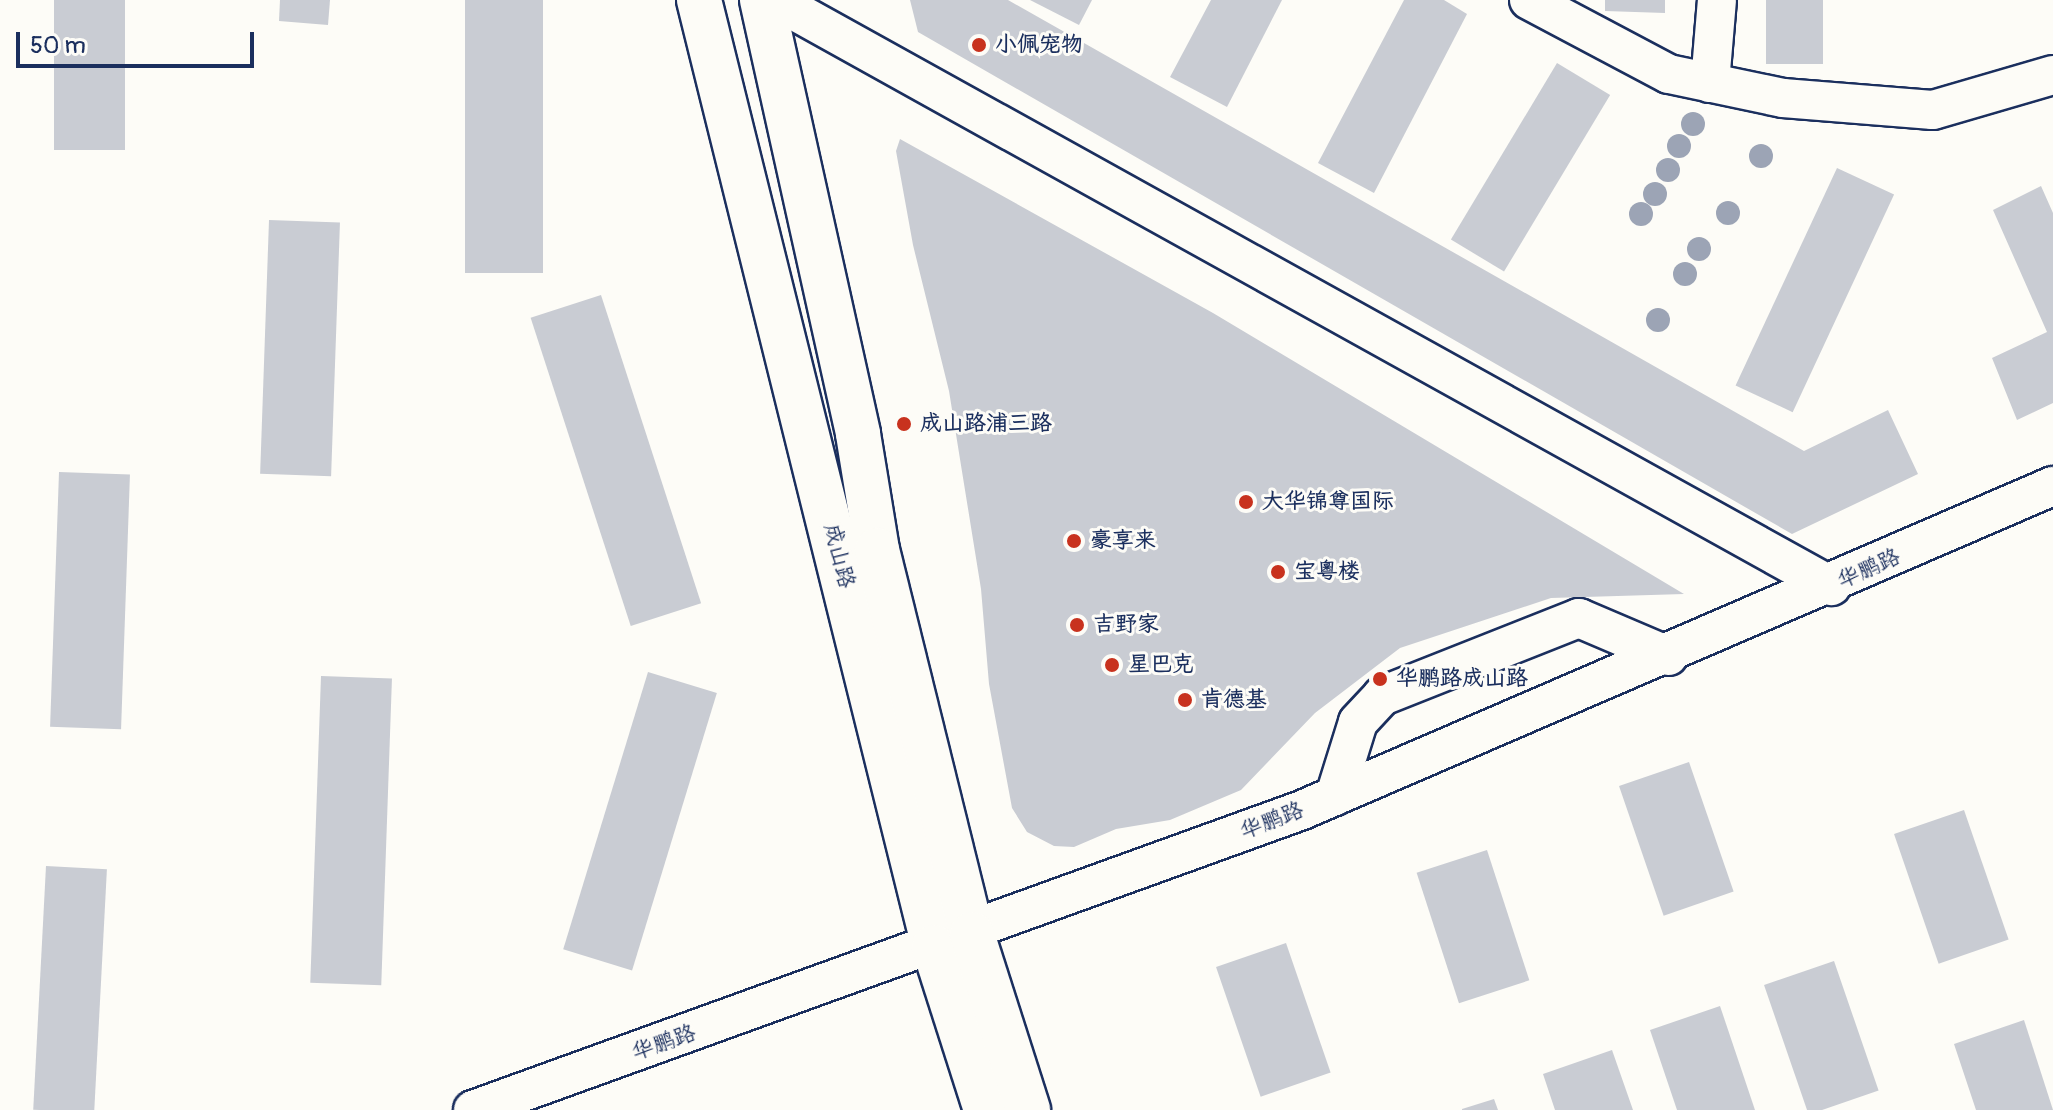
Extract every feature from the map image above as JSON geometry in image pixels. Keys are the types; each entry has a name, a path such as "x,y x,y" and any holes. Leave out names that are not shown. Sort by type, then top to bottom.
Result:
{"main road":[{"name":"成山路","path":"699,0 953,940 1028,1110"},
{"name":"成山路","path":"762,0 858,434 877,550 986,1110"}],"street":[{"path":"775,0 1831,586"},
{"path":"1529,0 1669,74 1783,98 1933,110 2053,75"},
{"path":"1710,83 1717,0"},
{"name":"华鹏路","path":"473,1110 953,940 1335,796 1831,586 2053,486"},
{"path":"1335,796 1358,722 1382,696 1579,618 1668,656"}],"building":[{"path":"54,0 125,0 125,150 54,150"},
{"path":"280,0 330,0 328,25 279,21"},
{"path":"465,0 543,0 543,273 465,273"},
{"path":"910,0 1008,0 1804,451 1888,410 1918,474 1792,534 918,32"},
{"path":"1030,0 1092,0 1079,25"},
{"path":"1211,0 1282,0 1227,107 1170,77"},
{"path":"1404,0 1444,0 1467,14 1374,193 1318,163"},
{"path":"1605,0 1665,0 1665,13 1605,11"},
{"path":"1766,0 1823,0 1823,64 1766,64"},
{"path":"1557,63 1610,95 1504,272 1451,240"},
{"name":"大华锦尊国际","path":"900,139 1213,313 1684,594 1551,598 1400,648 1315,713 1241,790 1170,820 1116,829 1074,847 1054,846 1027,832 1012,808 989,684 981,589 949,391 913,245 896,151"},
{"path":"1837,168 1894,195 1793,412 1736,386"},
{"path":"2041,186 2053,213 2053,403 2017,420 1992,358 2047,332 1993,210"},
{"path":"269,220 340,222 331,476 260,474"},
{"path":"601,295 701,603 631,626 531,318"},
{"path":"59,472 130,474 121,729 50,727"},
{"path":"648,672 717,693 632,970 563,949"},
{"path":"321,676 392,678 381,985 310,983"},
{"path":"1689,762 1734,892 1664,916 1619,786"},
{"path":"1964,810 2009,940 1939,964 1894,834"},
{"path":"1487,850 1529,980 1459,1003 1417,873"},
{"path":"46,866 107,869 94,1110 33,1110"},
{"path":"1286,943 1331,1073 1261,1097 1216,967"},
{"path":"1834,961 1879,1091 1822,1110 1807,1110 1764,985"},
{"path":"1720,1006 1755,1110 1677,1110 1650,1030"},
{"path":"2024,1020 2053,1110 1976,1110 1954,1044"},
{"path":"1612,1050 1633,1110 1555,1110 1543,1074"},
{"path":"1494,1099 1498,1110 1462,1110 1462,1109"}],"place":[{"name":"小佩宠物","path":"979,45"},
{"name":"成山路浦三路","path":"904,424"},
{"name":"大华锦尊国际","path":"1246,502"},
{"name":"豪享来","path":"1074,541"},
{"name":"宝粤楼","path":"1278,572"},
{"name":"吉野家","path":"1077,625"},
{"name":"星巴克","path":"1112,665"},
{"name":"华鹏路成山路","path":"1380,679"},
{"name":"肯德基","path":"1185,700"}]}
